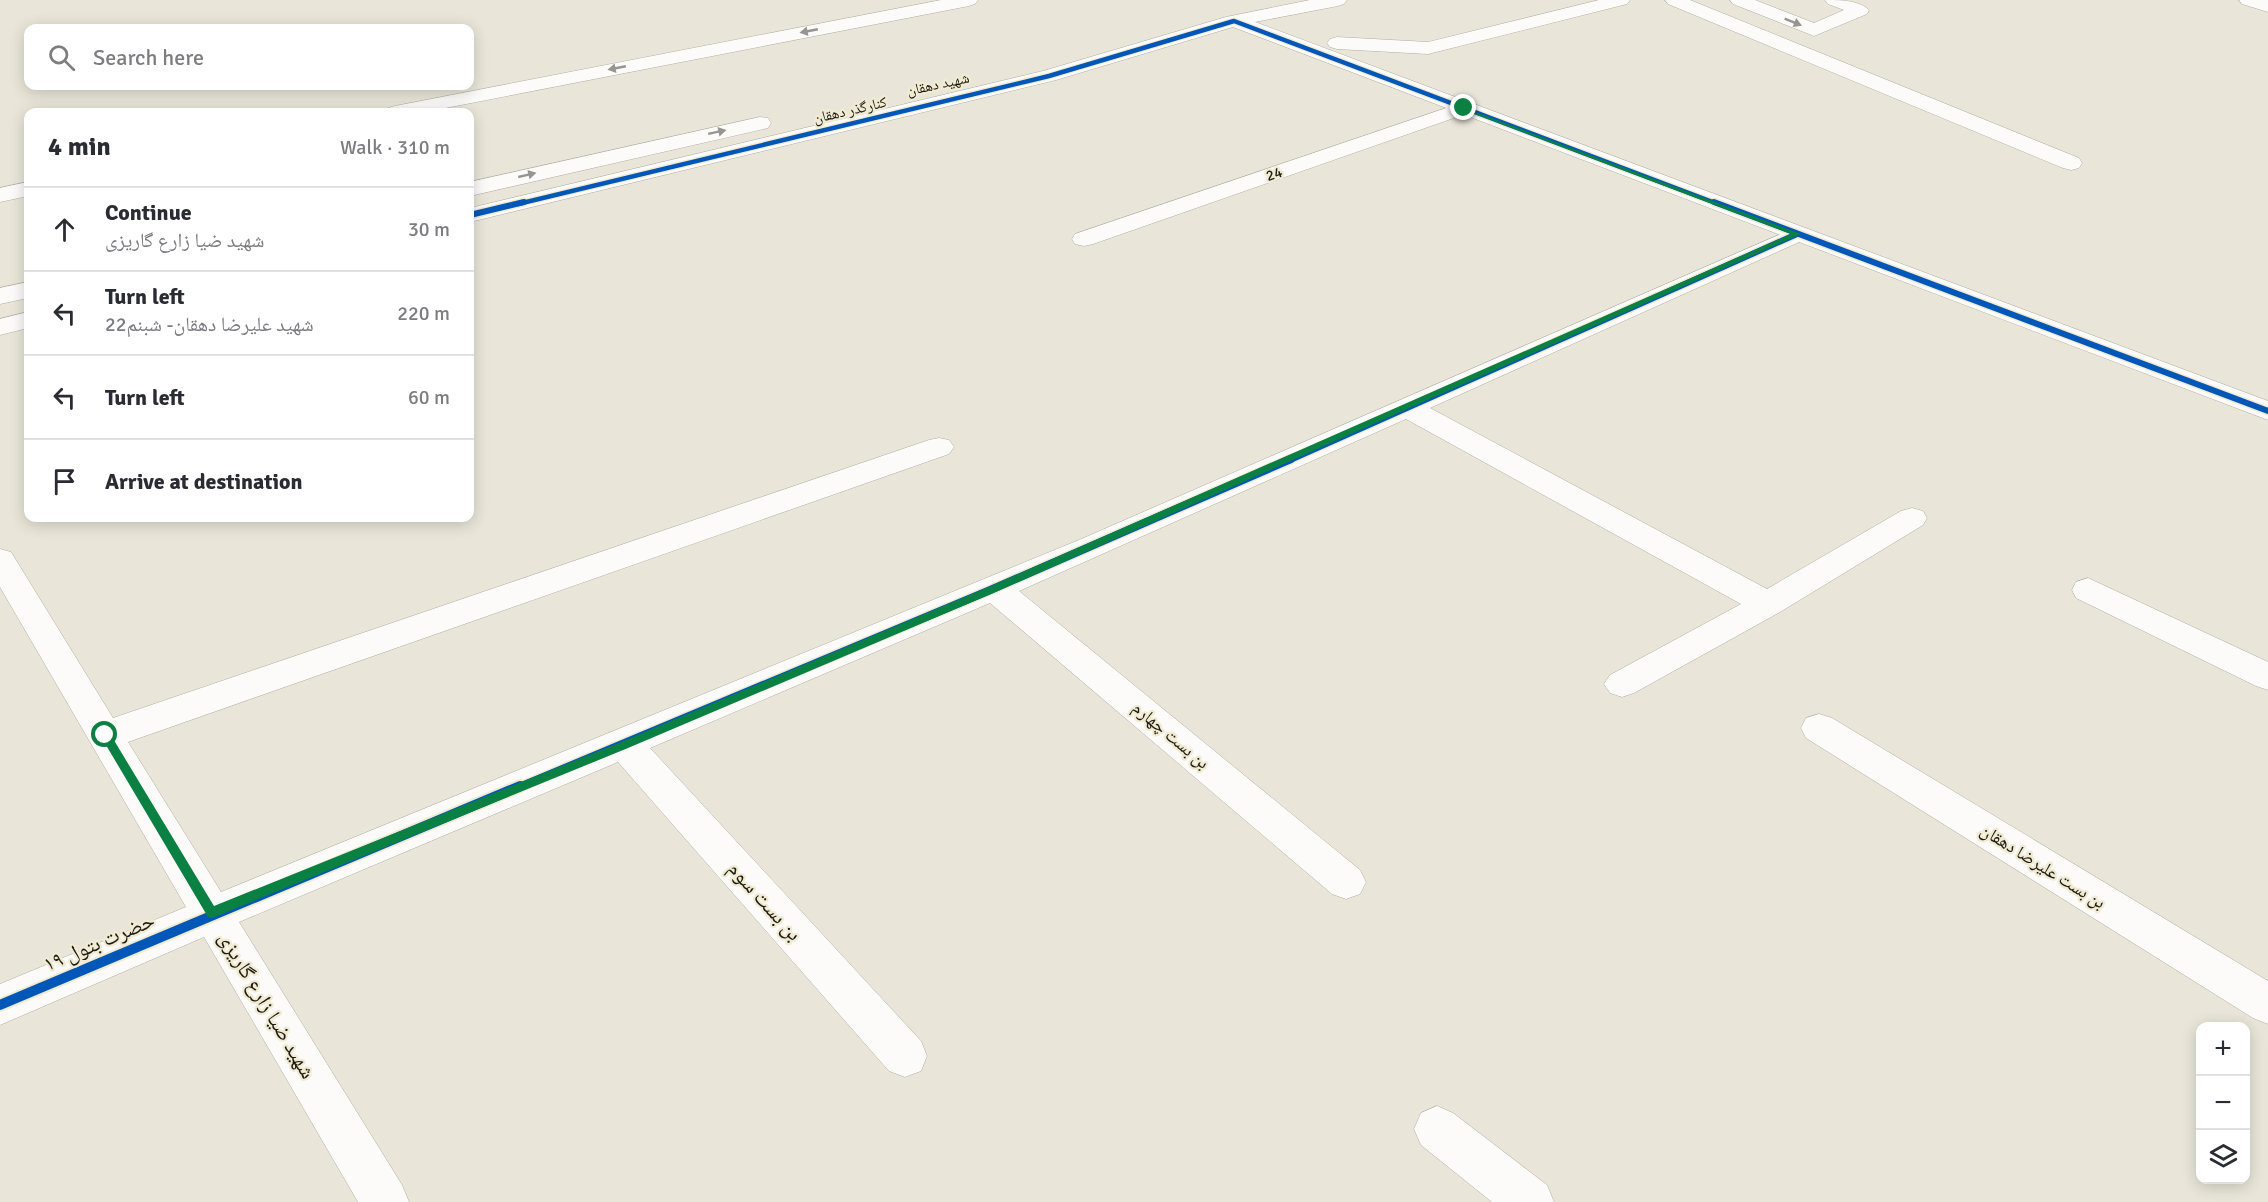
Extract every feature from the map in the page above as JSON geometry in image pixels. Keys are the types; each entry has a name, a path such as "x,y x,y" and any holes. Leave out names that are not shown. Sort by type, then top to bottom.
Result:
{"street":[{"path":"850,23 889,0"},
{"path":"415,108 969,0"},
{"name":"شهید دهقان","path":"849,104 1338,0"},
{"path":"1337,43 1428,48 1621,0"},
{"path":"1674,0 2071,163"},
{"path":"1739,0 1814,30 1860,10 1834,0"},
{"path":"2248,0 2268,6"},
{"path":"1234,21 2268,411"},
{"name":"کنارگذر دهقان","path":"474,214 1049,76 1234,21"},
{"name":"24","path":"1084,239 1464,108"},
{"path":"474,188 779,119"},
{"path":"0,195 24,190"},
{"name":"حضرت بتول ۱۹","path":"0,1005 212,913 625,745 995,588 1797,234"},
{"path":"0,296 24,291"},
{"path":"0,327 24,321"},
{"path":"1406,407 1768,604"},
{"path":"105,735 939,447"},
{"path":"1622,684 1768,604 1912,518"},
{"name":"شهید ضیا زارع گاریزی","path":"0,562 385,1202"},
{"name":"بن بست چهارم","path":"995,588 1347,882"},
{"path":"2088,590 2268,677"},
{"name":"بن بست علیرضا دهقان","path":"1819,728 2268,1004"},
{"name":"بن بست سوم","path":"625,745 905,1056"},
{"path":"1437,1129 1530,1202"}],"cycle path":[{"path":"474,214 1049,76 1234,21 2268,411"},
{"path":"0,1005 1090,548 1797,234"}],"route":[{"path":"105,735 212,913 625,745 995,588 1797,234 1464,108"}]}
